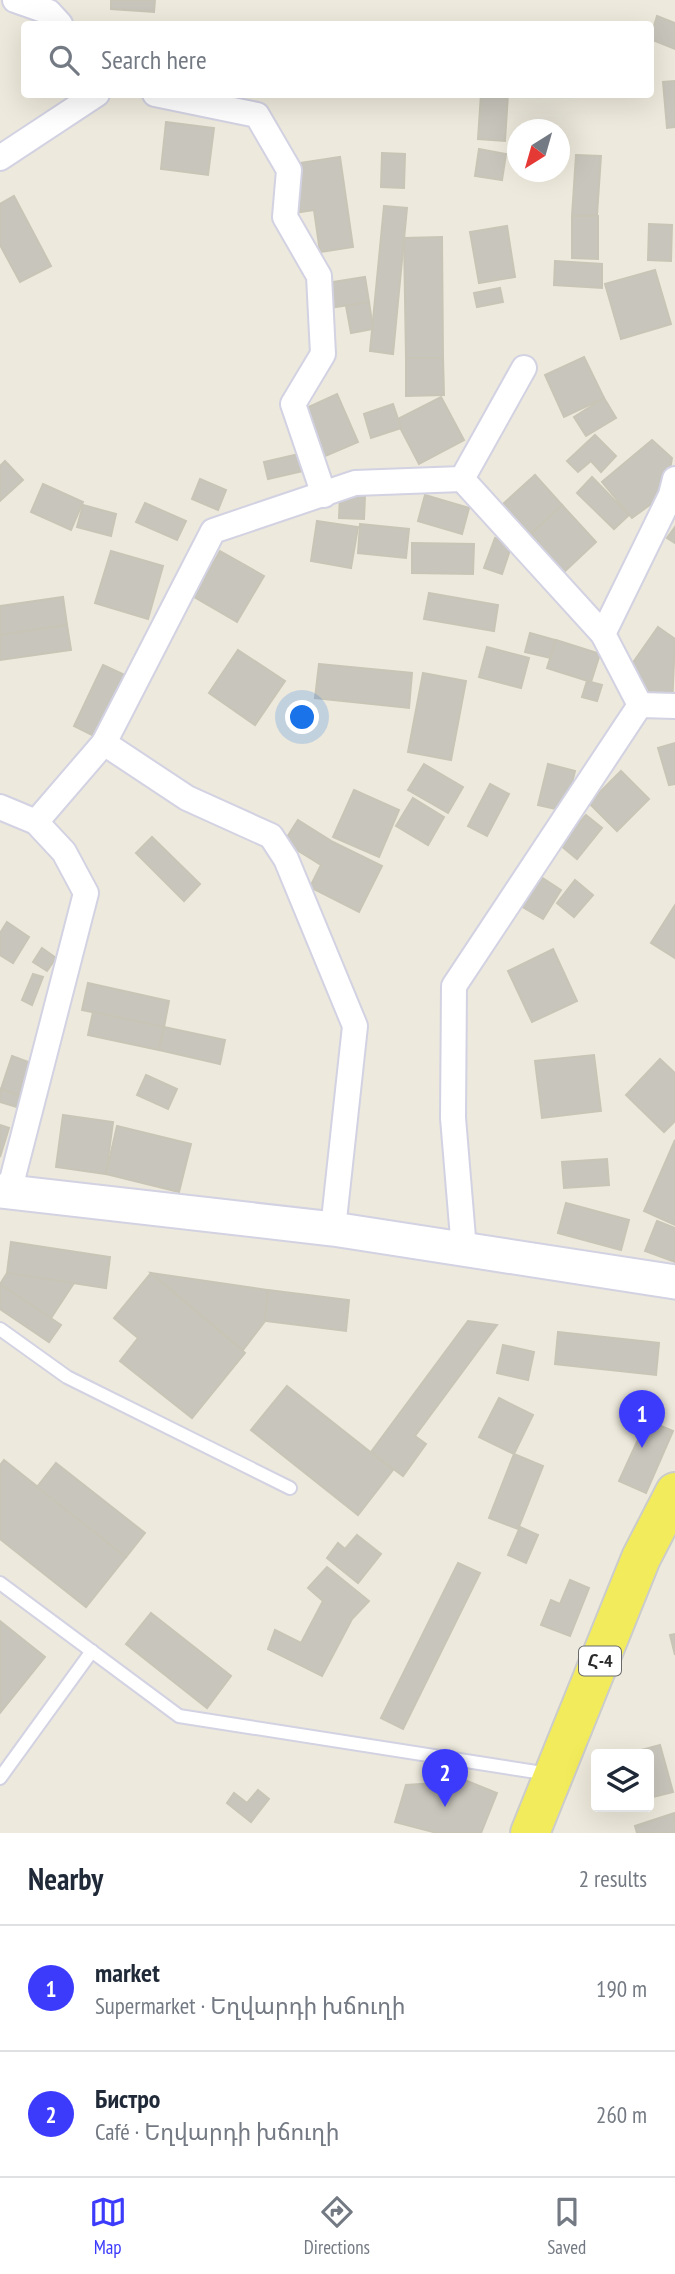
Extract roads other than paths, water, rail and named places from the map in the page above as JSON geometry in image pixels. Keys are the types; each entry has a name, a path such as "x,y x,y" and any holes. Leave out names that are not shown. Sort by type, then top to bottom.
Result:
{"main road":[{"path":"4,1191 333,1229 675,1282"},
{"name":"Հ-4","path":"530,1833 641,1558 675,1492"}],"street":[{"path":"15,0 49,12 57,21"},
{"path":"0,158 91,98"},
{"path":"174,98 257,115 289,170 285,217 318,276 323,354 293,404 324,495"},
{"path":"462,479 524,368"},
{"path":"36,822 104,743 213,531 355,484 462,479"},
{"path":"462,479 603,634 640,705"},
{"path":"603,634 671,495 675,479"},
{"path":"640,705 675,706"},
{"path":"464,1251 453,1118 454,986 640,705"},
{"path":"104,743 187,798 271,836 286,859 355,1026 333,1229"},
{"path":"0,807 36,822 64,852 86,893 4,1191"}],"lane":[{"path":"0,1329 67,1377 290,1488"},
{"path":"0,1583 179,1716 554,1775"},
{"path":"1,1774 92,1651"}],"place":[{"name":"market","path":"642,1448"},
{"name":"Бистро","path":"445,1807"}]}
